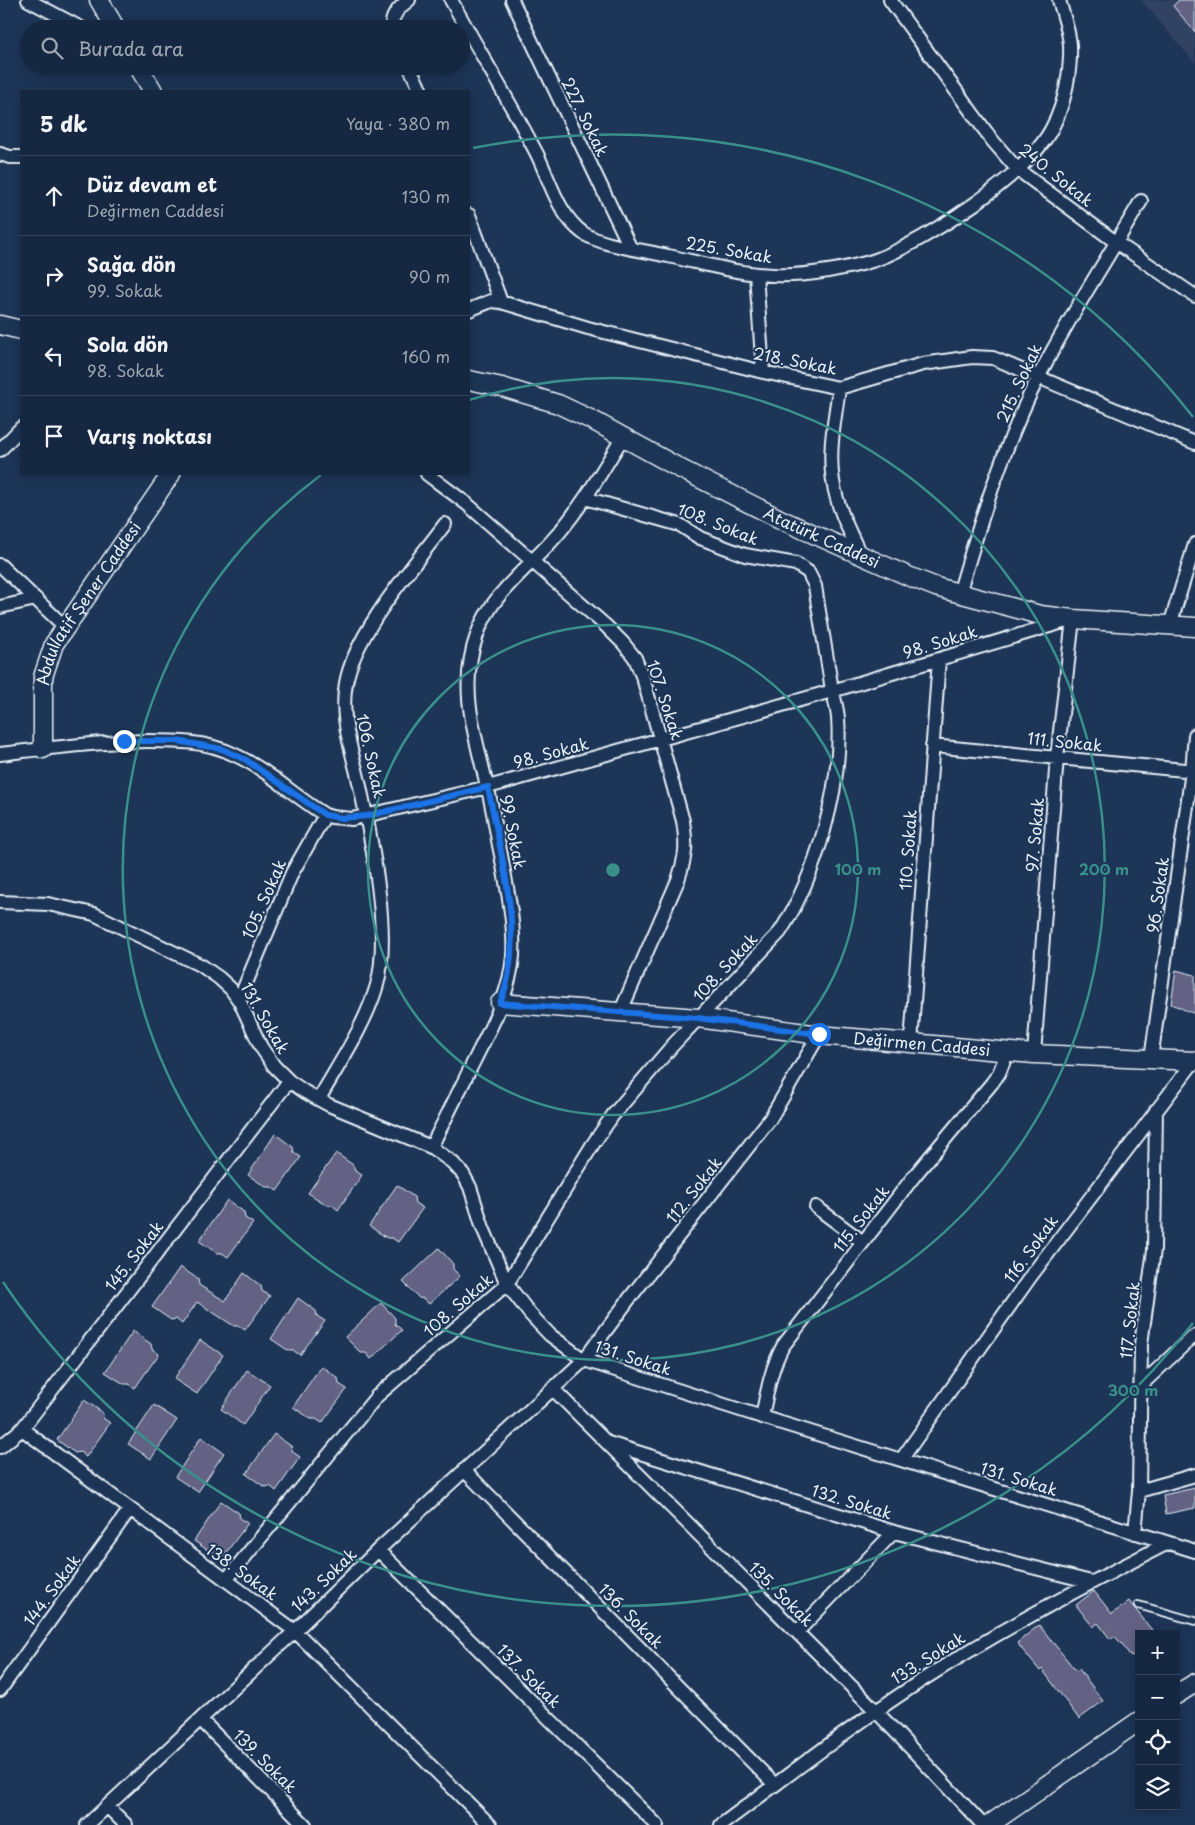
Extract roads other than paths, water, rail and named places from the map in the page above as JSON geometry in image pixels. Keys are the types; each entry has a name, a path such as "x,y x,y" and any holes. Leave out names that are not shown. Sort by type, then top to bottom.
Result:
{"street":[{"path":"28,0 66,20"},
{"path":"100,0 111,20"},
{"path":"393,20 393,16 409,0"},
{"name":"225. Sokak","path":"451,0 462,20"},
{"name":"227. Sokak","path":"512,0 630,247"},
{"name":"240. Sokak","path":"890,0 992,140 1017,169 1117,243 1195,296"},
{"name":"225. Sokak","path":"470,34 537,155 566,216 585,234 597,240 756,274 774,275 828,271 878,259 952,219 999,186 1017,169 1046,139 1057,118 1066,87 1070,45 1059,0"},
{"path":"142,75 149,90"},
{"path":"413,75 421,90"},
{"path":"0,154 20,157"},
{"name":"215. Sokak","path":"959,594 988,497 1039,376 1052,350 1141,201"},
{"path":"470,218 501,302"},
{"path":"756,274 763,372"},
{"name":"218. Sokak","path":"470,310 491,301 501,302 588,328 763,372 838,388 924,364 978,357 993,358 1195,443"},
{"path":"0,325 20,330"},
{"name":"Atatürk Caddesi","path":"470,380 502,387 558,404 784,521 908,576 959,594 1032,613 1073,620 1195,627"},
{"path":"838,388 832,443 832,481 844,522 860,554"},
{"path":"0,450 20,429"},
{"name":"99. Sokak","path":"431,1147 489,1031 510,973 513,956 513,929 506,880 488,787 469,706 470,662 476,636 494,600 562,529 585,498 623,437"},
{"name":"Abdullatif Şener Caddesi","path":"43,749 43,677 54,644 171,475"},
{"name":"107. Sokak","path":"428,475 467,504 606,626 635,658 644,681 683,821 687,845 684,863 620,1013"},
{"name":"108. Sokak","path":"226,1580 377,1396 507,1284 593,1144 613,1115 644,1077 780,932 793,911 811,872 836,776 839,750 838,716 832,691 815,586 808,572 796,564 745,556 700,538 680,525 585,498"},
{"name":"106. Sokak","path":"319,1099 361,1025 377,984 380,966 382,935 378,890 367,816 346,731 344,698 346,683 358,650 373,621 445,524"},
{"path":"1170,625 1195,544"},
{"path":"0,565 65,627"},
{"path":"0,607 36,599"},
{"name":"98. Sokak","path":"0,754 124,741 177,741 222,749 246,760 325,815 342,818 367,816 488,787 661,739 1073,620"},
{"name":"97. Sokak","path":"1034,1054 1057,757 1073,620"},
{"name":"110. Sokak","path":"911,1043 940,659"},
{"name":"96. Sokak","path":"1151,1059 1193,771 1195,735"},
{"name":"111. Sokak","path":"932,746 1193,771"},
{"name":"105. Sokak","path":"239,1000 292,873 325,815"},
{"name":"131. Sokak","path":"0,902 48,904 94,914 202,966 231,988 239,1000 261,1047 274,1066 289,1081 319,1099 356,1117 431,1147 452,1162 467,1181 483,1228 507,1284 530,1314 550,1335 584,1360 1195,1551"},
{"name":"Değirmen Caddesi","path":"500,1003 698,1018 819,1034 1008,1052 1195,1061"},
{"name":"112. Sokak","path":"584,1360 629,1299 770,1119 819,1034"},
{"name":"115. Sokak","path":"762,1417 770,1376 783,1346 915,1175 992,1083 999,1073 1008,1052"},
{"name":"116. Sokak","path":"901,1460 1030,1276 1195,1061"},
{"name":"145. Sokak","path":"0,1448 22,1429 289,1081"},
{"name":"117. Sokak","path":"1135,1533 1139,1491 1142,1326 1154,1250 1156,1110"},
{"path":"816,1208 863,1242"},
{"path":"1141,1385 1195,1336"},
{"name":"143. Sokak","path":"87,1825 201,1720 378,1550 584,1360"},
{"name":"135. Sokak","path":"553,1389 876,1711 983,1825"},
{"name":"138. Sokak","path":"22,1429 295,1631 490,1825"},
{"name":"132. Sokak","path":"607,1442 894,1532 1091,1582"},
{"name":"136. Sokak","path":"464,1470 775,1785"},
{"path":"1139,1491 1195,1475"},
{"name":"144. Sokak","path":"0,1690 130,1509"},
{"path":"797,1632 894,1532"},
{"name":"133. Sokak","path":"721,1825 876,1711 984,1642 1091,1582 1168,1542"},
{"name":"137. Sokak","path":"378,1550 656,1825"},
{"path":"1180,1692 1195,1683"},
{"name":"139. Sokak","path":"201,1720 305,1825"},
{"path":"989,1825 1135,1724"},
{"path":"108,1807 126,1825"}],"lane":[{"path":"1138,1605 1195,1621"}]}
